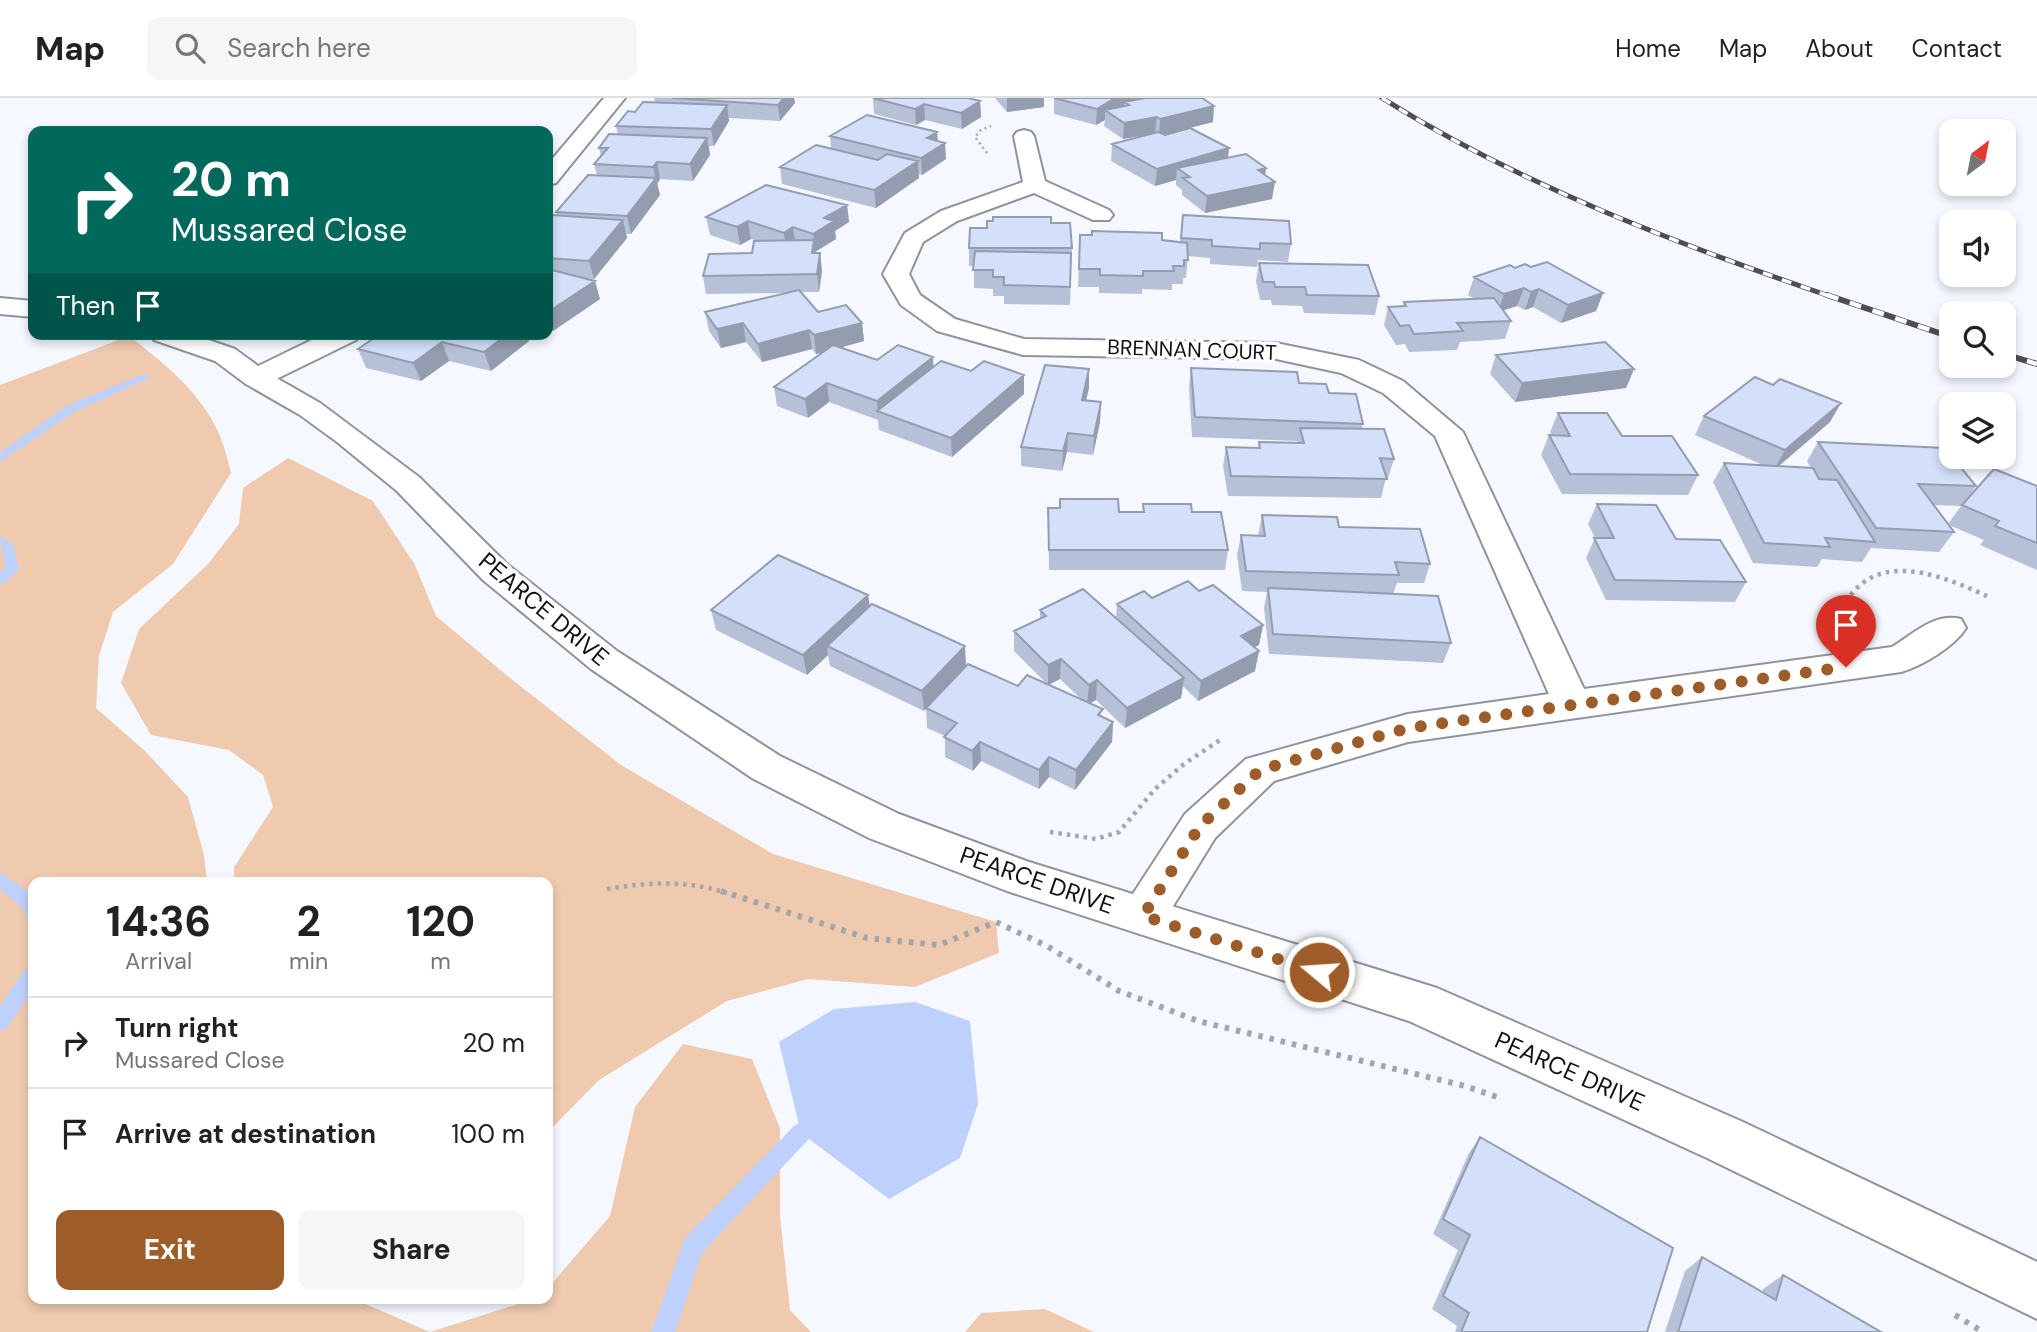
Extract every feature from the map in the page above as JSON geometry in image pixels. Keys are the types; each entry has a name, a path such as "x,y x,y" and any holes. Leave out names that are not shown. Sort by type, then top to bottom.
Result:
{"street":[{"path":"553,172 615,98"},
{"path":"1024,136 1035,185 1101,215"},
{"name":"BRENNAN COURT","path":"1035,185 949,216 913,238 896,274 910,300 946,325 1023,347 1276,351 1349,366 1393,387 1448,432 1573,706"},
{"path":"0,306 28,309"},
{"name":"PEARCE DRIVE","path":"181,340 225,355 256,378 310,409 408,484 495,572 604,660 766,767 884,826 1022,878 1420,1003 1725,1140 2037,1291"},
{"path":"256,378 334,340"},
{"path":"1143,916 1200,826 1260,770 1408,728 1900,659 1948,628"}],"path":[{"path":"992,158 975,137 981,130 994,124"},
{"path":"1827,630 1836,624 1844,605 1860,584 1883,573 1914,572 1949,579 1989,597"},
{"path":"1049,832 1096,839 1119,832 1165,780 1184,764 1227,737"},
{"path":"607,889 648,882 708,887 867,938 939,945 996,922 1048,946 1119,991 1198,1021 1465,1086 1504,1100"},
{"path":"1948,1311 1983,1332"}],"shaded area":[{"path":"118,340 134,340 169,368 204,406 220,436 231,473 173,564 113,612 99,656 96,708 145,751 188,797 204,855 206,877 28,877 28,1304 366,1304 430,1332 0,1332 0,385"},
{"path":"288,458 373,501 415,565 436,616 621,765 773,854 996,922 999,953 915,987 808,979 727,1001 599,1080 553,1127 553,877 234,877 234,867 273,807 263,775 229,750 151,735 121,683 139,629 208,564 239,524 243,488"},
{"path":"683,1044 752,1059 780,1128 780,1215 790,1310 811,1332 430,1332 518,1304 553,1304 553,1282 610,1216 635,1107"},
{"path":"1045,1309 1094,1332 965,1332 981,1313"}],"water":[{"path":"915,1002 970,1021 978,1104 960,1158 889,1199 801,1133 779,1042 834,1009"}],"building":[{"path":"672,98 784,98 778,105"},
{"path":"873,98 968,98 980,101 961,113 924,104 915,109"},
{"path":"1054,98 1115,98 1097,109"},
{"path":"1145,98 1202,98 1214,106 1160,119 1157,117 1124,123 1105,110 1129,105 1124,102"},
{"path":"643,102 727,105 711,129 616,126 628,111 635,112"},
{"path":"867,115 937,132 927,138 945,143 921,158 830,136"},
{"path":"1190,128 1229,148 1157,169 1112,144 1158,132 1165,135"},
{"path":"609,134 707,138 690,164 657,162 653,167 594,164 608,148 599,148"},
{"path":"816,145 878,160 887,154 918,161 874,190 780,167"},
{"path":"1246,154 1266,168 1258,170 1275,182 1207,196 1183,178 1190,177 1177,168"},
{"path":"588,175 656,178 627,216 556,212"},
{"path":"766,185 847,205 824,218 834,221 813,234 793,227 784,233 748,221 737,227 706,217"},
{"path":"553,215 623,220 589,261 553,258"},
{"path":"1183,215 1289,221 1291,244 1260,243 1260,249 1212,246 1212,240 1181,238"},
{"path":"993,217 1051,217 1051,223 1070,223 1072,248 969,248 970,228 987,228 987,221 993,221"},
{"path":"1092,231 1162,233 1162,240 1187,243 1188,260 1184,260 1184,266 1173,266 1174,271 1143,271 1143,276 1100,275 1100,269 1079,269 1080,235 1092,235"},
{"path":"814,240 812,253 820,253 817,274 703,276 709,254 752,253 754,241"},
{"path":"975,251 1071,253 1070,287 1004,285 1004,277 993,277 993,270 973,270"},
{"path":"1547,262 1603,293 1568,305 1539,289 1531,292 1524,288 1504,294 1474,277 1510,265 1515,268 1525,264 1531,267"},
{"path":"1259,263 1368,265 1379,296 1307,295 1305,287 1275,287 1274,282 1263,282"},
{"path":"553,270 595,281 553,309"},
{"path":"799,290 818,312 846,305 862,323 814,335 809,330 758,344 743,323 717,329 705,312"},
{"path":"1494,298 1511,321 1457,323 1463,331 1414,334 1409,325 1400,326 1388,307 1406,306 1404,302"},
{"path":"371,340 499,340 484,352 442,342 413,363 358,349"},
{"path":"1605,342 1634,369 1522,383 1496,355"},
{"path":"833,345 877,360 898,345 933,357 877,401 827,383 805,399 774,387"},
{"path":"941,361 971,371 984,361 1024,375 951,438 877,411"},
{"path":"1045,365 1089,369 1082,400 1101,402 1094,436 1068,433 1063,451 1021,447"},
{"path":"1191,368 1297,372 1299,383 1326,384 1329,393 1356,394 1363,424 1195,417"},
{"path":"1755,377 1773,385 1780,379 1841,403 1785,450 1704,416"},
{"path":"1558,413 1607,413 1622,436 1672,436 1698,475 1570,474 1549,435 1570,436"},
{"path":"1300,428 1384,429 1394,459 1380,458 1387,479 1231,476 1226,447 1260,448 1259,442 1304,443"},
{"path":"1818,442 1939,448 1939,469 1962,469 1976,486 1918,484 1954,532 1876,528"},
{"path":"1724,463 1813,468 1819,479 1837,480 1875,542 1825,538 1830,547 1764,543"},
{"path":"1994,469 2037,486 2037,543 1995,526 1999,521 1962,505"},
{"path":"1060,499 1118,499 1119,512 1144,512 1143,504 1191,504 1192,512 1221,512 1228,550 1049,550 1048,508 1060,508"},
{"path":"1597,504 1656,505 1676,539 1720,540 1746,582 1615,580 1594,538 1614,538"},
{"path":"1262,515 1337,517 1339,527 1420,529 1430,564 1395,562 1399,575 1246,571 1241,535 1265,536"},
{"path":"778,555 868,595 803,655 711,610"},
{"path":"1188,581 1199,591 1213,585 1263,625 1241,636 1259,651 1201,681 1117,604 1144,591 1152,598"},
{"path":"1268,588 1438,596 1451,643 1273,634"},
{"path":"1083,589 1184,678 1127,708 1097,680 1089,685 1061,659 1048,665 1014,631 1046,616 1040,610"},
{"path":"872,604 965,646 922,691 827,646"},
{"path":"968,664 1018,686 1027,675 1103,709 1098,715 1113,722 1076,770 1049,757 1039,770 980,742 972,751 944,737 957,723 926,708"},
{"path":"1480,1137 1673,1248 1647,1332 1461,1332 1469,1313 1443,1296 1470,1235 1443,1219"},
{"path":"1702,1257 1776,1300 1783,1275 1881,1332 1678,1332"}],"waterway":[{"path":"0,458 72,408 143,377"},
{"path":"0,539 6,544 12,569 0,580"},
{"path":"0,879 28,901"},
{"path":"0,1022 28,981"},
{"path":"663,1332 693,1246 801,1133 819,1121"}],"railway":[{"path":"1382,98 1435,129 1544,185 1658,234 1832,297"},
{"path":"1827,295 1939,333"},
{"path":"2016,358 2037,364"}],"route":[{"path":"1319,972 1143,916 1200,826 1260,770 1408,728 1846,667"}]}
